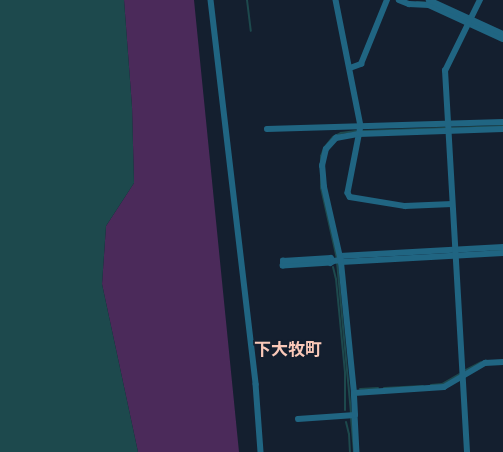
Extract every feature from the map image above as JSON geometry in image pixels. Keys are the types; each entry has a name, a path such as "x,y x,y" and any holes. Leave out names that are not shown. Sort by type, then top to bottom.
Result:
{"street":[{"path":"211,0 256,384 261,452"},
{"path":"336,0 361,126 348,193 350,197 405,206 452,204"},
{"path":"350,68 361,64 387,0"},
{"path":"399,0 409,4 429,5 503,34"},
{"path":"429,0 503,39"},
{"path":"467,452 452,204 446,71 480,0"},
{"path":"267,129 503,122"},
{"path":"357,452 354,393 340,260 324,187 323,156 330,143 336,138 359,134 503,129"},
{"path":"455,253 503,247"},
{"path":"333,261 331,258 283,261 283,266 331,263 333,261 340,260 455,253 503,253"},
{"path":"354,393 444,387 486,363 503,362"},
{"path":"298,419 355,415"}],"shaded area":[{"path":"0,0 124,0 132,107 134,183 106,226 102,284 138,452 0,452"},
{"path":"124,0 194,0 239,452 138,452 102,284 106,226 134,183 132,107"}],"waterway":[{"path":"247,0 251,31"},
{"path":"417,2 429,3"},
{"path":"450,128 503,126"},
{"path":"362,131 445,128"},
{"path":"337,259 321,188 321,156 324,148 333,137 341,133 356,131"},
{"path":"491,251 503,250"},
{"path":"337,262 351,413"},
{"path":"333,267 336,279 345,372 345,410"},
{"path":"466,370 481,362"},
{"path":"431,385 442,384 459,374"},
{"path":"384,388 423,386"},
{"path":"360,389 378,388"},
{"path":"351,418 354,452"},
{"path":"346,422 349,434 350,452"}],"district":[{"name":"下大牧町","path":"288,349"}]}
